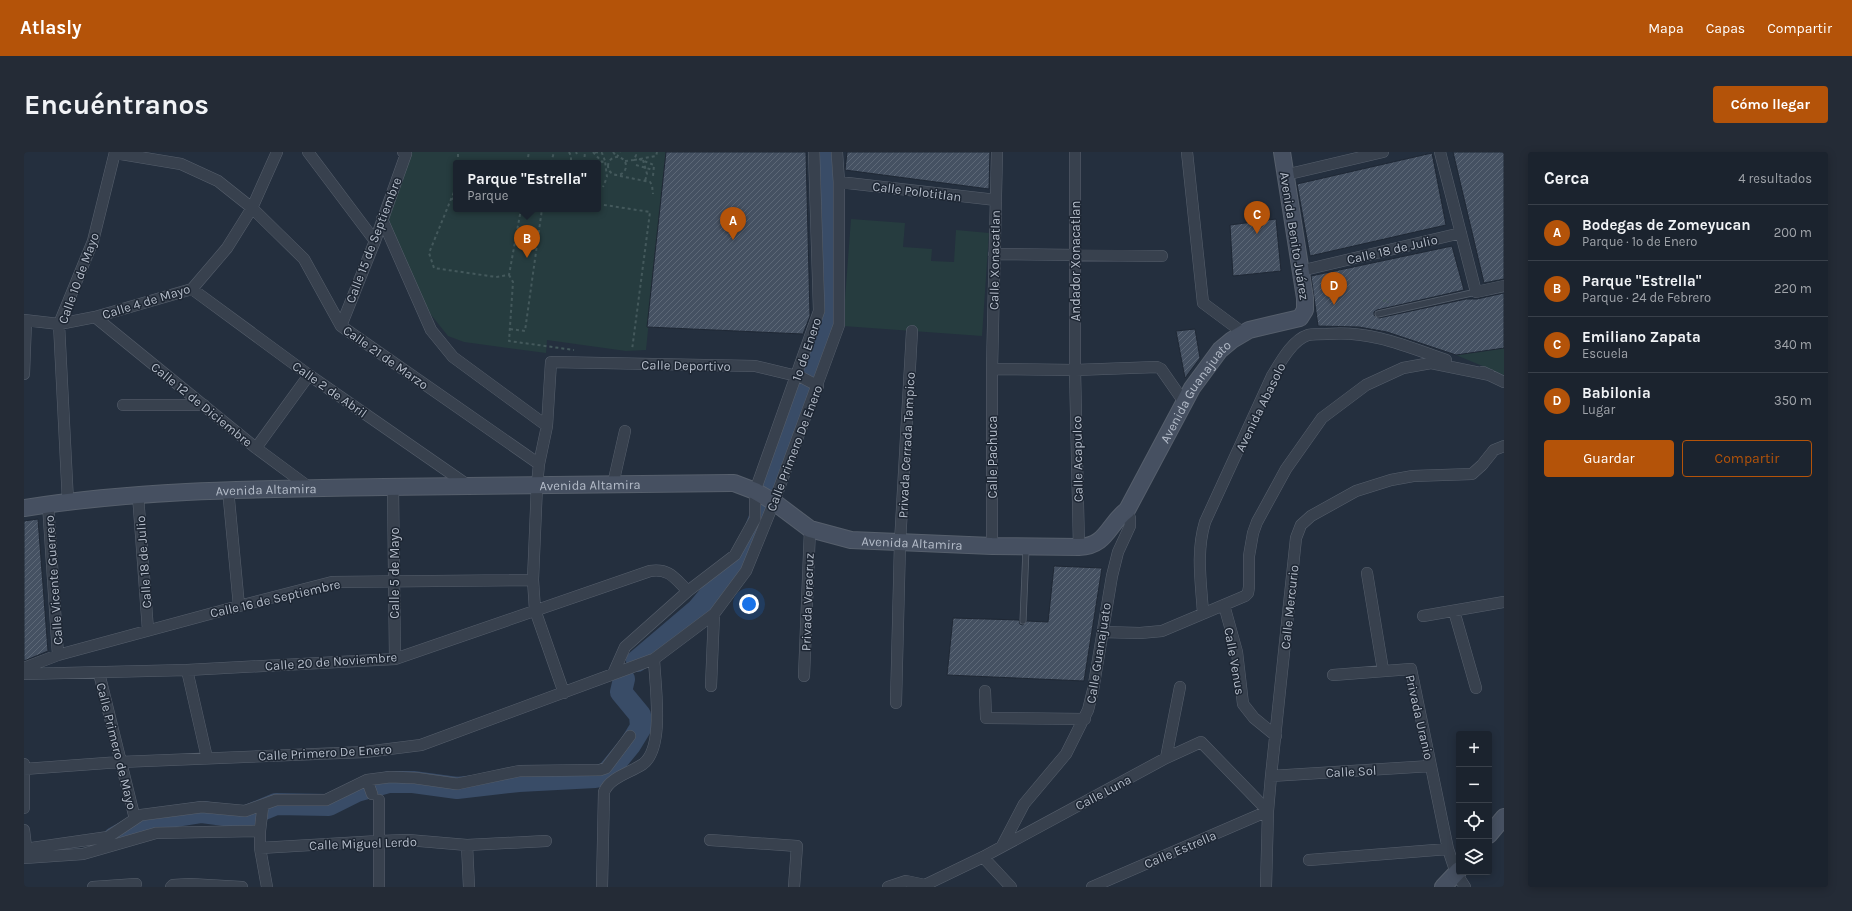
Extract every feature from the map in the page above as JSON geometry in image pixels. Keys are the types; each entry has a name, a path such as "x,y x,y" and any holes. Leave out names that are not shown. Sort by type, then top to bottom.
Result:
{"street":[{"name":"Calle 21 de Marzo","path":"115,152 181,164 218,181 252,208 304,259 341,326 539,464"},
{"name":"Calle 10 de Mayo","path":"68,502 60,324 93,241 115,152"},
{"name":"Calle 4 de Mayo","path":"25,320 60,324 95,317 192,289 227,248 252,208 277,152"},
{"path":"308,152 375,241"},
{"name":"1o de Enero","path":"755,491 799,376 818,311 814,152"},
{"name":"Calle Primero De Enero","path":"24,767 365,752 394,749 421,744 654,660 714,614 746,571 774,502 816,384 839,325 839,182 837,152"},
{"name":"Calle Xonacatlan","path":"992,369 998,152"},
{"name":"Andador Xonacatlan","path":"1075,152 1075,370"},
{"path":"1187,152 1203,303 1242,332"},
{"name":"Avenida Benito Juárez","path":"1282,152 1306,306 1300,318"},
{"path":"1285,175 1383,152"},
{"path":"1440,152 1476,292 1504,286"},
{"name":"Calle 15 de Septiembre","path":"341,326 375,241 404,153"},
{"name":"Calle Polotitlan","path":"839,182 996,200"},
{"path":"382,219 431,330 454,357 547,426 539,464 537,485 533,580 535,610 564,693"},
{"name":"Calle 18 de Julio","path":"1300,271 1461,233"},
{"path":"994,254 1162,256"},
{"name":"Calle 2 de Abril","path":"192,289 308,374 470,486"},
{"name":"Calle 12 de Diciembre","path":"95,317 256,448 310,488"},
{"path":"1300,318 1308,335 1355,334 1383,338 1490,375 1504,382"},
{"name":"Avenida Guanajuato","path":"1127,510 1192,388 1226,344 1242,332 1256,327 1300,318"},
{"path":"24,374 25,320"},
{"name":"Privada Cerrada Tampico","path":"896,703 900,543 912,331"},
{"name":"Avenida Abasolo","path":"1203,613 1199,555 1201,538 1206,522 1272,376 1295,345 1308,335"},
{"name":"Calle Deportivo","path":"547,426 551,362 755,366 799,376 816,384"},
{"path":"1102,632 1140,633 1162,631 1245,596 1248,593 1249,556 1253,534 1257,522 1286,469 1322,418 1366,385 1403,368 1431,363 1490,375"},
{"path":"992,369 1075,370 1157,367 1161,368 1184,402"},
{"name":"Calle Pachuca","path":"992,369 992,546"},
{"name":"Calle Acapulco","path":"1075,370 1079,547"},
{"path":"256,448 308,374"},
{"path":"123,405 204,405"},
{"path":"613,484 625,431"},
{"name":"Calle Mercurio","path":"1266,887 1268,812 1271,776 1296,538 1301,525 1318,512 1356,491 1370,486 1412,476 1472,474 1482,465 1494,450 1504,446"},
{"name":"Avenida Altamira","path":"24,508 48,504 138,495 228,489 734,483 755,491 774,502 810,528 851,540 992,546 1079,547 1091,546 1100,541 1119,516 1127,510"},
{"name":"Calle 5 de Mayo","path":"393,487 395,659"},
{"path":"228,489 239,606"},
{"name":"Calle Primero De Enero","path":"613,674 625,647 688,591 735,555 755,520 755,491"},
{"name":"Calle 18 de Julio","path":"138,495 148,630"},
{"name":"Calle Vicente Guerrero","path":"48,504 58,655"},
{"name":"Calle Guanajuato","path":"1002,846 1024,804 1066,754 1085,719 1092,697 1108,594 1115,562 1130,526 1130,518 1127,510"},
{"name":"Privada Veracruz","path":"804,676 810,528"},
{"name":"Calle 20 de Noviembre","path":"24,674 187,670 395,659 650,571 660,570 670,573 688,591"},
{"path":"1367,573 1383,670"},
{"name":"Calle 16 de Septiembre","path":"24,668 58,655 332,582 533,580"},
{"path":"1423,616 1504,602"},
{"name":"Calle Venus","path":"1224,605 1236,652 1243,704 1254,718 1276,736"},
{"path":"1454,611 1476,688"},
{"path":"710,686 714,614"},
{"path":"602,887 604,792 607,784 644,763 654,751 657,735 654,660"},
{"name":"Privada Uranio","path":"1333,675 1411,669 1431,766"},
{"path":"187,670 207,758"},
{"name":"Calle Primero de Mayo","path":"99,673 135,819"},
{"path":"1166,758 1180,688"},
{"path":"985,691 986,718 1085,719"},
{"path":"24,830 25,848 108,837 141,815 202,807 245,811 276,800 326,800 367,780 390,777 415,778 457,784 519,771 600,770 606,768 630,736"},
{"name":"Calle Luna","path":"924,886 983,857 1166,758 1201,742 1268,812"},
{"path":"1431,766 1448,848 1456,866"},
{"name":"Calle Sol","path":"1271,776 1431,766"},
{"path":"24,767 24,808"},
{"path":"367,780 375,797 379,841 379,887"},
{"path":"263,805 260,826 260,848 267,887"},
{"name":"Calle Estrella","path":"1092,887 1268,812"},
{"path":"1492,831 1504,817"},
{"path":"24,858 82,854 156,833 260,826"},
{"name":"Calle Miguel Lerdo","path":"260,848 408,840 467,845 546,841"},
{"path":"710,840 797,846 794,887"},
{"path":"467,845 469,887"},
{"path":"1309,860 1448,848"},
{"path":"983,857 1011,887"},
{"path":"1443,887 1456,873"},
{"path":"1460,875 1465,887"},
{"path":"888,887 906,881 924,886"},
{"path":"93,887 136,884"},
{"path":"172,886 190,885 242,887"}],"lane":[{"path":"1379,312 1389,308 1476,292"},
{"path":"1023,621 1026,546"}],"path":[{"path":"594,152 603,153 625,161 656,156 657,152"},
{"path":"613,152 615,157"},
{"path":"620,152 609,161 608,167 610,173 650,182 652,185 652,194"},
{"path":"634,152 636,155 634,160"},
{"path":"603,153 607,177 603,187"},
{"path":"646,168 649,163 648,157"},
{"path":"639,159 654,165 653,176"},
{"path":"643,160 646,168 645,181"},
{"path":"601,161 605,161"},
{"path":"625,161 626,166 624,172 626,177"},
{"path":"636,166 654,170"},
{"path":"607,177 624,172"},
{"path":"453,196 429,253 434,268 496,277 509,275"},
{"path":"601,204 650,212 632,350"},
{"path":"520,212 509,275 513,282 509,341 547,346"},
{"path":"510,329 525,331 542,212"}],"green space":[{"path":"403,152 666,152 646,350 626,351 547,340 546,353 464,342 448,336 416,296 382,219"},
{"path":"851,219 905,223 903,247 932,249 931,261 954,262 956,230 989,233 982,336 843,326"},
{"path":"1504,348 1504,375 1456,355"}],"building":[{"path":"666,152 806,152 810,316 803,334 647,327"},
{"path":"847,152 990,152 989,189 845,170"},
{"path":"1453,152 1504,152 1504,279 1484,283"},
{"path":"1432,153 1446,225 1310,256 1297,184"},
{"path":"1276,219 1281,271 1233,276 1230,225"},
{"path":"1452,246 1464,290 1377,310 1374,312 1374,315 1379,318 1466,299 1477,299 1504,293 1504,348 1456,355 1387,332 1359,327 1318,326 1311,276"},
{"path":"1195,329 1200,358 1185,378 1176,331"},
{"path":"38,519 48,651 24,661 24,521"},
{"path":"1054,566 1102,568 1084,681 947,675 953,618 1019,620 1020,624 1023,625 1027,621 1048,622"}],"waterway":[{"path":"637,661 697,610 748,549 763,509 767,486 808,380 834,319 827,152"},
{"path":"114,838 145,821 202,812 232,816 247,816 276,804 329,805 357,791 389,782 413,782 457,788 519,781 595,777 607,773 630,745 641,727 640,715 621,692 624,679"}],"place":[{"name":"Emiliano Zapata","path":"1257,234"},
{"name":"Bodegas de Zomeyucan","path":"733,240"},
{"name":"Parque \"Estrella\"","path":"527,258"},
{"name":"Babilonia","path":"1334,305"}]}
